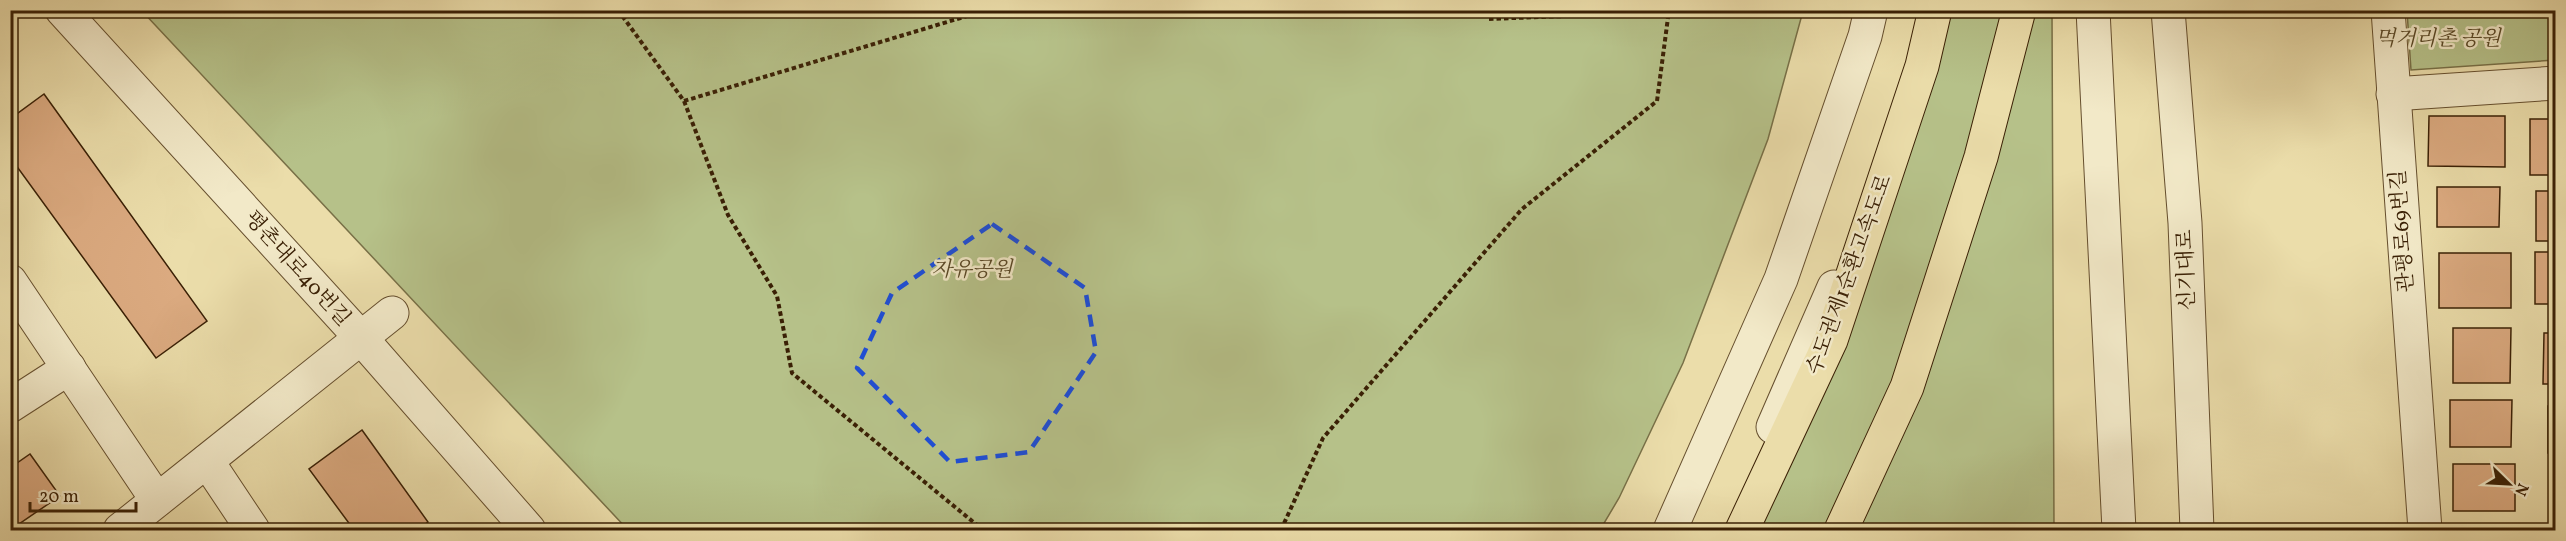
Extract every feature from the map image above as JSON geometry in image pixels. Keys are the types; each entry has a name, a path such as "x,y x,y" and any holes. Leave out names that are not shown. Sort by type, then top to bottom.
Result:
{"highway":[{"name":"수도권제1순환고속도로","path":"1742,531 1831,340 1922,66 1935,10"},
{"path":"1841,531 1907,387 1981,157 2019,10"}],"street":[{"name":"평촌대로40번길","path":"62,10 361,338 529,531"},
{"path":"1670,531 1781,279 1865,36 1871,10"},
{"path":"1725,531 1829,303 1914,39 1920,10"},
{"path":"2093,10 2119,531"},
{"name":"신기대로","path":"2168,10 2185,223 2197,531"},
{"path":"2179,10 2185,223"},
{"name":"관평로69번길","path":"2388,10 2426,531"},
{"path":"2393,94 2556,83"},
{"path":"10,281 158,500"},
{"path":"120,531 392,313"},
{"path":"10,406 69,368"},
{"path":"207,461 254,531"}],"path":[{"path":"618,10 684,101 728,215 777,296 792,373 983,531"},
{"path":"684,101 987,10"},
{"path":"1490,19 1590,15 1599,10"},
{"path":"1281,531 1323,438 1522,209 1657,101 1669,10"}],"highlighted area":[{"path":"992,224 1085,288 1096,352 1029,452 950,462 857,368 892,293"}],"green space":[{"name":"자유공원","path":"142,11 1803,11 1768,139 1683,363 1619,498 1600,530 628,530"},
{"path":"1949,11 2052,11 2054,530 1743,530"},
{"name":"먹거리촌 공원","path":"2407,11 2555,11 2555,60 2411,70"}],"building":[{"path":"44,94 207,321 156,358 10,157 10,119"},
{"path":"2429,116 2505,116 2505,167 2428,166"},
{"path":"2530,119 2556,119 2556,175 2530,175"},
{"path":"2437,187 2500,187 2499,227 2437,227"},
{"path":"2536,191 2556,191 2556,241 2536,241"},
{"path":"2535,252 2556,252 2556,304 2535,304"},
{"path":"2439,253 2511,253 2511,308 2439,308"},
{"path":"2453,328 2511,328 2510,383 2453,383"},
{"path":"2544,333 2556,333 2556,384 2543,384"},
{"path":"2450,400 2512,400 2511,447 2450,447"},
{"path":"2548,406 2556,406 2556,453 2548,453"},
{"path":"362,430 428,522 416,530 354,530 309,469"},
{"path":"30,454 60,496 10,530 10,468"},
{"path":"2453,464 2515,464 2515,511 2453,511"},
{"path":"2552,474 2556,474 2556,521 2551,521"}]}
